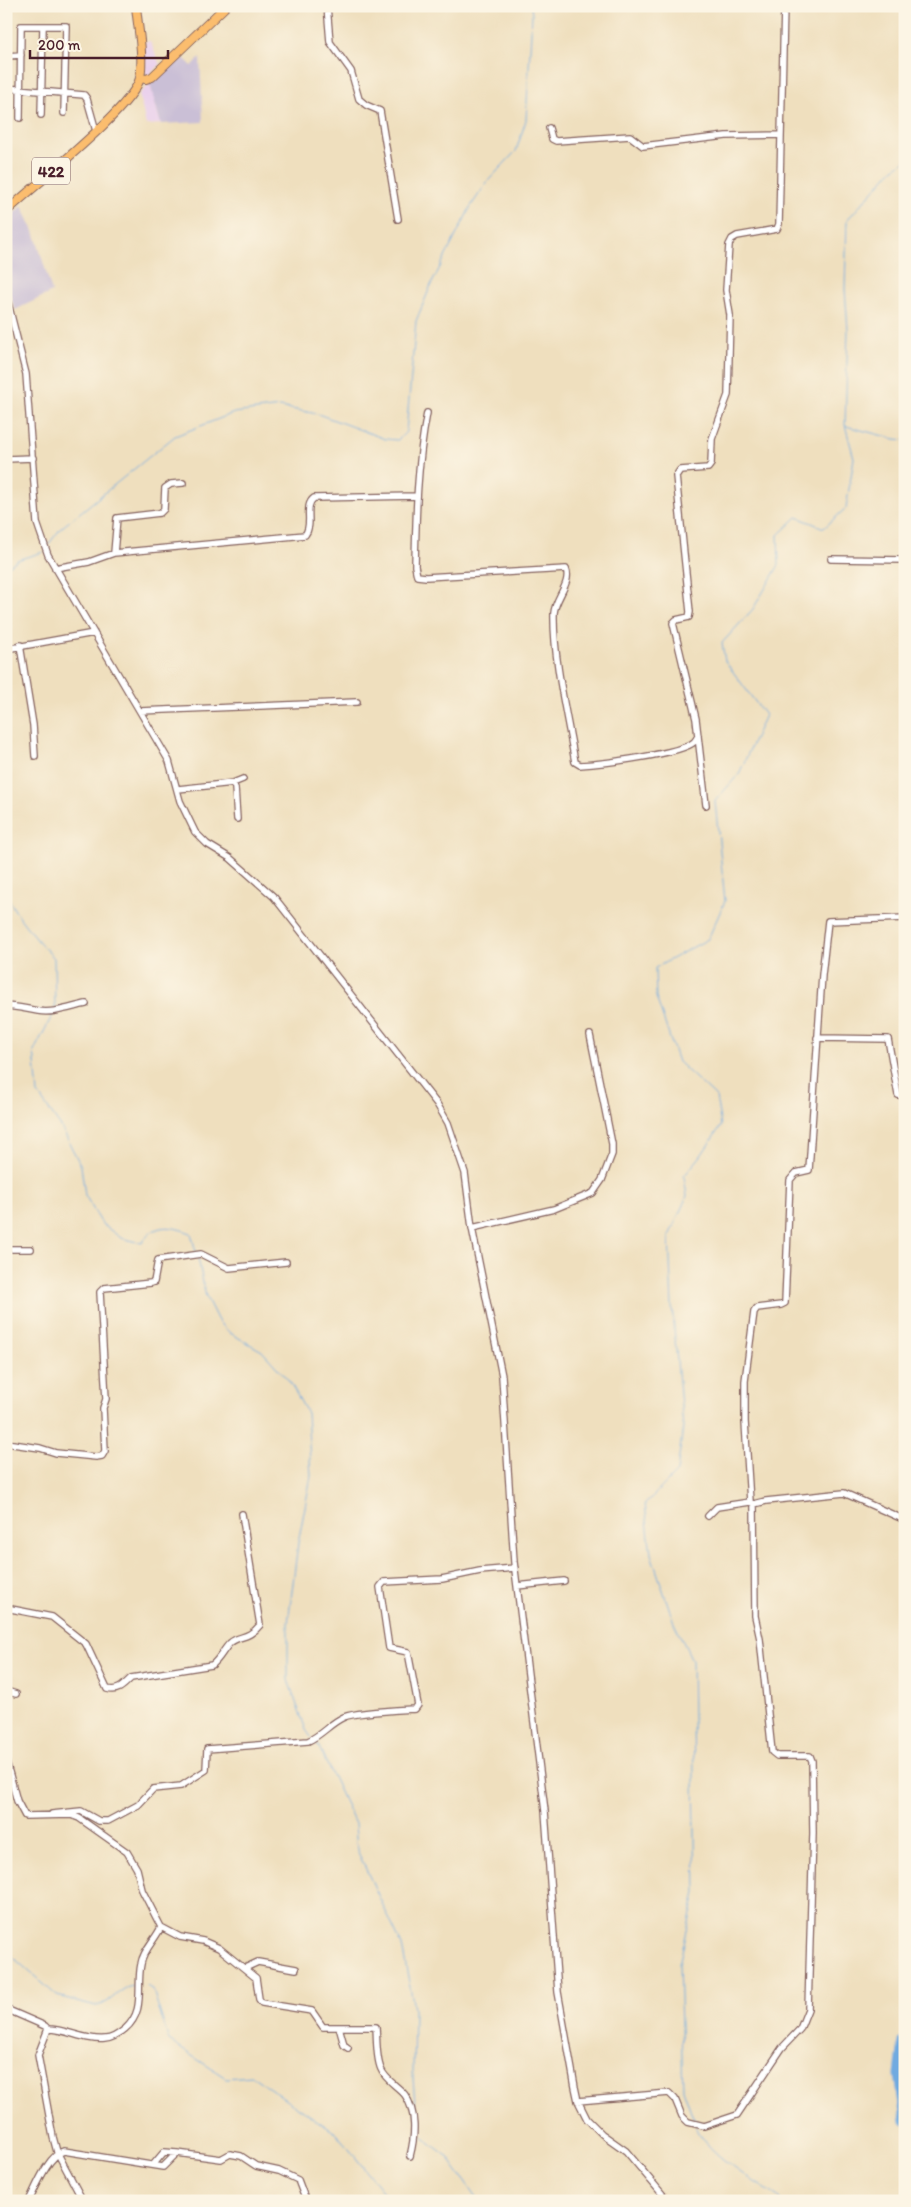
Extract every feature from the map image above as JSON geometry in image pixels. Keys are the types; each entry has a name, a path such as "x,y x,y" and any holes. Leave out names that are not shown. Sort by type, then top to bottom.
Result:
{"main road":[{"path":"136,6 140,78 146,79 152,76 226,6"},
{"name":"422","path":"6,212 96,131 132,94 140,78"}],"street":[{"path":"327,6 330,42 351,71 359,99 366,105 380,111 398,219"},
{"path":"706,805 696,719 673,623 676,620 689,617 690,612 676,476 680,470 708,468 711,464 712,438 728,395 730,315 726,290 729,245 732,239 737,236 777,229 779,224 784,6"},
{"path":"20,118 21,26 66,26 64,112"},
{"path":"41,115 43,26"},
{"path":"6,56 21,55"},
{"path":"6,88 84,95 87,99 96,131"},
{"path":"549,128 552,140 556,141 630,136 643,146 726,136 781,134"},
{"path":"6,295 26,374 37,524 48,555 169,761 180,801 196,832 207,844 230,858 274,897 442,1111 465,1173 472,1228 502,1376 515,1568 546,1811 558,1992 578,2101 594,2126 626,2151 668,2201"},
{"path":"427,413 421,446 416,496 415,566 417,576 566,570 568,577 555,604 555,635 575,762 585,765 677,750 693,743 698,736"},
{"path":"6,459 33,458"},
{"path":"114,553 117,518 160,513 164,509 165,488 171,484 183,483"},
{"path":"56,568 93,562 114,553 301,536 308,532 309,504 314,498 416,496"},
{"path":"831,559 905,560"},
{"path":"6,649 94,633"},
{"path":"20,645 33,724 35,756"},
{"path":"140,711 357,702"},
{"path":"178,789 233,783 243,778"},
{"path":"233,783 237,819"},
{"path":"578,2101 669,2093 675,2098 682,2116 688,2122 704,2126 722,2122 737,2115 782,2048 800,2029 808,2008 813,1833 812,1761 810,1756 777,1756 772,1752 760,1639 755,1616 752,1503 745,1422 745,1381 754,1312 757,1308 785,1303 790,1180 796,1173 809,1170 817,1038 828,921 905,918"},
{"path":"6,1006 32,1008 38,1011 86,1004"},
{"path":"472,1228 554,1209 594,1193 602,1180 612,1154 612,1144 590,1035"},
{"path":"817,1038 888,1039 898,1094 905,1096"},
{"path":"6,1249 31,1249"},
{"path":"6,1443 40,1448 56,1454 102,1456 105,1451 103,1408 106,1400 100,1292 104,1288 154,1282 158,1260 201,1254 229,1268 286,1262"},
{"path":"708,1516 717,1507 844,1493 905,1520"},
{"path":"6,1608 52,1617 86,1644 107,1689 114,1691 122,1687 131,1678 212,1665 217,1662 230,1642 248,1637 260,1625 242,1514"},
{"path":"6,1761 17,1801 25,1816 33,1817 72,1810 81,1811 99,1820 108,1821 138,1806 153,1788 181,1786 206,1770 207,1748 308,1742 345,1717 415,1709 418,1705 408,1652 389,1648 380,1587 384,1582 442,1579 480,1571 515,1568"},
{"path":"518,1586 564,1581"},
{"path":"6,1691 16,1694"},
{"path":"52,1814 71,1815 79,1818 126,1852 137,1869 142,1890 162,1927 180,1937 212,1944 246,1968 256,1978 259,1999 262,2003 269,2006 312,2011 323,2027 376,2027 380,2068 383,2074 405,2095 413,2114 414,2141 410,2156"},
{"path":"6,2009 48,2029 94,2040 107,2039 120,2034 137,2014 141,1964 162,1927"},
{"path":"246,1968 258,1962 296,1969"},
{"path":"338,2027 344,2045 348,2048"},
{"path":"48,2029 38,2055 38,2063 58,2152 83,2201"},
{"path":"29,2201 50,2161 58,2152 64,2151 163,2167 177,2153"},
{"path":"153,2165 164,2152 221,2159 230,2154 241,2156 256,2166 279,2171 298,2180 306,2201"}],"shaded area":[{"path":"150,41 160,65 146,77 143,43"},
{"path":"182,56 192,66 200,58 203,122 161,124 150,84"},
{"path":"150,84 161,124 146,125 139,94"},
{"path":"22,206 34,231 52,292 15,310 6,283 6,245 13,240 6,220"}],"waterway":[{"path":"48,545 61,528 175,436 234,413 280,407 318,414 385,439 398,440 406,432 416,321 431,285 471,206 488,181 516,151 526,120 531,6"},
{"path":"694,2120 683,2089 679,1964 696,1893 692,1660 674,1623 651,1554 645,1504 677,1472 683,1427 672,1306 669,1236 687,1196 684,1176 700,1157 721,1126 716,1097 678,1062 656,997 655,968 708,939 725,901 715,801 739,774 765,715 725,661 722,643 753,609 779,565 778,535 797,517 824,528 846,508 854,458 845,425 848,330 845,289 847,220 893,169 905,161"},
{"path":"846,426 905,440"},
{"path":"6,568 17,560 43,552"},
{"path":"6,894 21,920 54,958 55,1008"},
{"path":"53,1014 34,1051 38,1094 61,1127 81,1166 85,1195 102,1224 121,1238 142,1243 147,1236 158,1229 170,1228 191,1233 196,1252"},
{"path":"198,1258 206,1297 218,1321 230,1333 262,1351 290,1382 307,1413 311,1476 298,1543 288,1623 288,1680 306,1730 311,1737"},
{"path":"314,1740 355,1824 357,1850 402,1946 414,2008 413,2078 416,2115"},
{"path":"6,1951 57,1996 96,2006 107,2002 125,1988 136,1986"},
{"path":"147,1986 153,1990 169,2041 226,2078 252,2076 337,2134 390,2201"},
{"path":"905,2040 903,2042 899,2074 905,2121"},
{"path":"696,2126 701,2136 719,2156 777,2196 780,2201"},
{"path":"417,2129 417,2133 447,2156 479,2201"}]}
